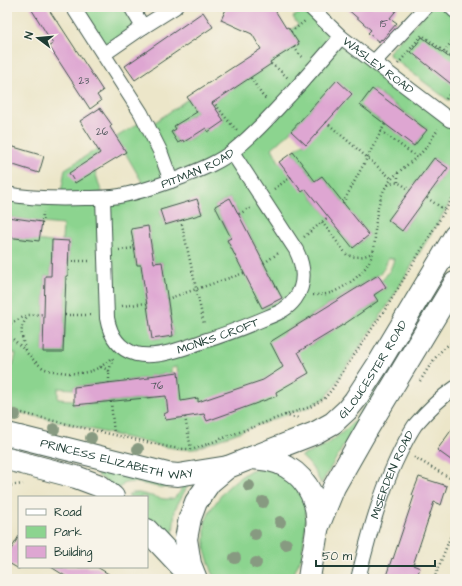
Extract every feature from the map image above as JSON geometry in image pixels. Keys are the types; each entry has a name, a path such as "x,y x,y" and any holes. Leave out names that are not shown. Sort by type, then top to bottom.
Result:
{"main road":[{"name":"GLOUCESTER ROAD","path":"228,467 315,433 333,423 347,410 379,363 455,236"},
{"path":"317,529 334,487 370,423 452,291"},
{"name":"PRINCESS ELIZABETH WAY","path":"7,434 167,474 178,475 228,467"},
{"path":"251,458 269,460 286,466 310,489 317,508 317,529 309,579"},
{"name":"PRINCESS ELIZABETH WAY","path":"12,463 76,477 100,486 112,496"},
{"path":"194,579 186,539 190,518 196,502 210,482 228,467"},
{"path":"148,531 194,579"}],"street":[{"path":"73,7 104,54 144,120 160,151 171,181"},
{"path":"131,7 143,27"},
{"path":"104,54 175,7"},
{"name":"WASLEY ROAD","path":"310,7 340,37 391,74 448,119"},
{"path":"374,62 426,7"},
{"path":"451,7 455,10"},
{"name":"PITMAN ROAD","path":"7,194 60,199 103,198 124,195 146,189 196,171 232,152 246,140 316,67 340,37"},
{"name":"MONKS CROFT","path":"103,198 108,328 115,340 120,345 135,354 148,355 166,353 240,329 282,311 294,300 302,284 303,275 300,258 293,245 232,152"},
{"name":"MISERDEN ROAD","path":"358,579 374,517 386,482 401,449 423,416 439,400 455,388"}],"path":[{"path":"391,74 422,35 455,60"},
{"path":"444,52 455,37"},
{"path":"271,64 298,86"},
{"path":"251,78 262,95 277,109"},
{"path":"212,102 246,140"},
{"path":"298,293 308,295 326,295 343,288 356,278 369,262 373,253 378,212 384,190 392,178 417,157 448,119"},
{"path":"326,122 392,178"},
{"path":"343,203 385,124"},
{"path":"381,131 417,157"},
{"path":"398,173 398,183"},
{"path":"262,198 291,177"},
{"path":"387,186 398,183 410,190"},
{"path":"7,408 22,413 179,449 194,449 310,407 325,398 333,388 388,305 455,194"},
{"path":"427,198 445,210"},
{"path":"264,263 293,245 328,217"},
{"path":"181,220 204,324"},
{"path":"322,222 347,255 358,257 373,253"},
{"path":"68,261 105,261"},
{"path":"167,299 244,273"},
{"path":"65,315 107,311 147,302"},
{"path":"7,325 28,315 44,314"},
{"path":"25,351 21,334 24,321 28,315"},
{"path":"7,334 34,360 47,370 79,374 86,373 108,362 114,355 109,383"},
{"path":"416,386 440,352 451,343 455,342"},
{"path":"360,346 361,353"},
{"path":"100,367 110,371"},
{"path":"111,402 114,434"},
{"path":"285,415 303,418"},
{"path":"185,417 191,449"},
{"path":"401,449 455,481"},
{"path":"7,486 22,484 29,485"},
{"path":"434,579 455,525"}],"green space":[{"path":"73,7 131,7 143,27 104,54"},
{"path":"310,7 455,121 455,194 388,305 333,388 325,398 310,407 194,449 178,449 161,446 22,413 7,407 7,372 11,373 16,354 7,351 7,237 52,242 51,276 45,276 43,352 63,352 69,241 62,241 63,225 7,217 7,194 60,199 65,169 144,120 148,127 188,99 197,112 174,126 176,129 171,132 178,143 183,140 185,142 206,128 208,131 224,121 212,103 271,64 270,62 299,44 290,30 298,25 293,17","holes":["337,81 306,144 303,143 293,152 315,181 322,176 369,235 353,248 306,189 279,162 272,148 291,131","373,89 427,129 415,146 360,106","119,142 146,189 103,198 95,171 89,160","434,158 448,168 402,231 388,220","230,198 282,297 263,308 227,240 231,238 215,206","160,211 202,214 165,225","148,227 154,263 162,262 173,336 153,339 141,265 136,265 131,230","388,258 394,259 389,271 381,281 386,288 374,295 378,302 309,346 305,339 291,347 283,333 377,275 378,276","177,367 179,381 151,392 151,398 74,405 74,400 58,399 58,388 74,389 74,387 149,378 149,376 163,374 171,375 171,368"]},
{"path":"431,7 455,7 455,97 453,99 448,100 390,56 389,52"},
{"path":"455,253 455,258 321,484 308,462 301,456 331,441 355,420"},
{"path":"268,468 296,485 306,506 302,556 294,573 289,579 218,579 213,574 205,551 205,522 211,509 225,490 236,480 251,470"},
{"path":"100,469 171,485 169,488 134,482 125,483 118,489 97,475"},
{"path":"182,485 188,485 175,509 171,542 161,534 148,519 148,496 128,496 132,493 139,493 164,499 173,499 180,492"}],"building":[{"path":"30,7 47,7 103,91 97,95 101,101 90,109 49,46 53,44"},
{"path":"227,7 273,7 286,28 288,27 299,44 270,62 271,64 212,103 224,121 208,132 206,128 184,142 183,140 178,143 171,132 176,129 174,126 197,112 187,97 261,49 252,34 221,20"},
{"path":"345,7 399,7 390,18 397,23 379,42 368,33 371,30"},
{"path":"203,12 213,27 135,80 125,66"},
{"path":"422,37 455,62 455,87 411,52"},
{"path":"337,80 352,94 306,145 291,131"},
{"path":"372,89 427,130 414,146 360,105"},
{"path":"100,108 112,125 110,127 126,152 75,183 69,173 100,153 80,121"},
{"path":"7,145 44,156 39,173 7,163"},
{"path":"293,152 315,181 322,176 369,235 353,248 306,189 302,192 279,162"},
{"path":"434,158 448,168 402,231 388,220"},
{"path":"230,198 282,298 262,308 227,240 231,238 215,206"},
{"path":"197,199 202,214 165,225 160,210"},
{"path":"7,217 42,222 39,241 7,237"},
{"path":"148,226 154,263 162,262 173,336 152,339 141,265 137,265 131,229"},
{"path":"52,240 69,241 63,352 43,352 45,276 51,276"},
{"path":"378,275 386,287 374,295 378,301 346,323 298,352 309,373 276,392 277,396 207,421 204,414 166,420 164,414 168,412 166,396 74,405 74,387 149,378 149,376 178,372 181,401 198,398 198,402 263,380 283,367 270,342"},
{"path":"455,425 455,463 437,450"},
{"path":"419,477 447,486 441,505 434,502 413,565 420,568 416,579 385,579 414,496 412,495"},
{"path":"18,538 19,569 7,562 7,556"},
{"path":"53,568 99,568 117,579 70,579"}]}
